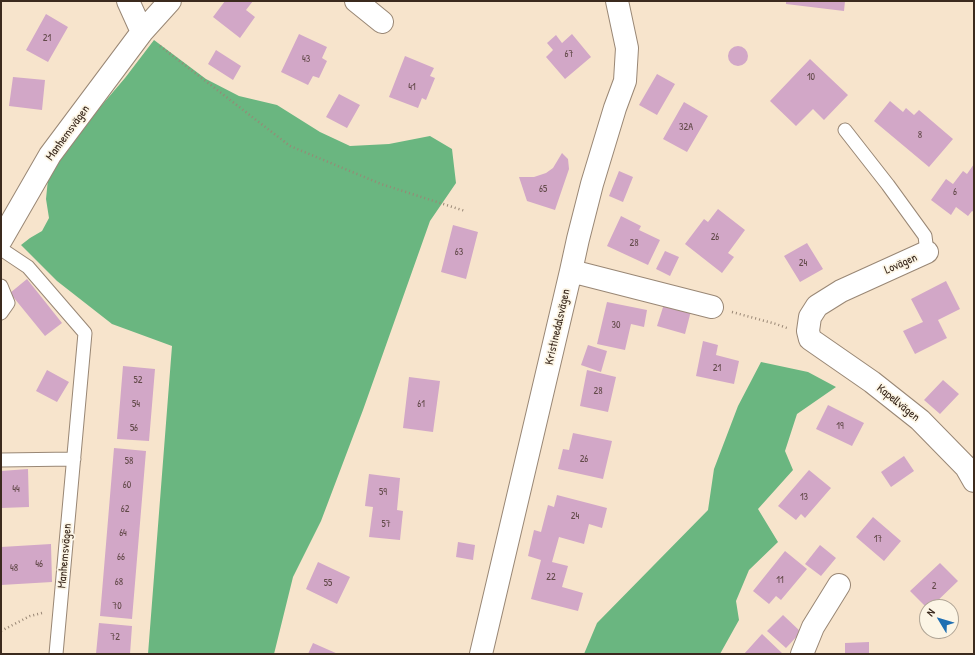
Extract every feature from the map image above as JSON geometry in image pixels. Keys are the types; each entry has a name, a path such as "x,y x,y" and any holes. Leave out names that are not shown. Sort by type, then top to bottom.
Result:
{"street":[{"path":"128,1 142,32"},
{"name":"Manhemsvägen","path":"1,240 50,155 142,32 170,1"},
{"path":"356,1 382,22"},
{"name":"Kristinedalsvägen","path":"481,654 572,271 578,239 592,184 615,108 625,81 627,48 617,1"},
{"name":"Lovägen","path":"810,339 808,330 810,317 817,306 841,291 927,252"},
{"path":"572,271 712,307"},
{"name":"Kapellvägen","path":"810,339 872,382 920,420 966,467 974,481"},
{"path":"802,654 813,627 839,585"}],"lane":[{"name":"Lovägen","path":"845,130 925,236 927,252"},
{"name":"Manhemsvägen","path":"1,249 28,267 85,333 56,654"},
{"path":"1,286 8,303 1,312"},
{"path":"1,460 74,459"}],"path":[{"path":"142,32 290,146 381,184 465,211"},
{"path":"712,307 776,324 787,329"},
{"path":"1,631 30,616 60,608"}],"green space":[{"path":"154,40 206,79 239,96 277,105 320,132 350,146 389,144 430,136 452,149 456,183 430,221 363,410 321,521 293,577 274,654 148,654 172,346 112,324 57,281 21,245 42,231 49,218 46,199 48,179 72,140 125,78"},
{"path":"761,362 808,372 836,387 797,414 785,451 793,470 758,509 778,542 749,570 736,601 739,620 720,654 584,654 597,623 708,510 714,469 738,406"}],"building":[{"path":"225,1 253,1 246,10 255,17 240,38 213,17"},
{"path":"786,1 845,1 844,11 786,4"},
{"path":"46,14 68,27 48,62 26,50"},
{"path":"299,34 327,47 322,58 327,61 319,78 313,76 308,85 281,72"},
{"path":"572,34 591,57 565,79 546,57 553,50 547,43 556,35 562,43"},
{"path":"738,46 745,49 748,56 745,63 738,66 731,63 728,56 731,49"},
{"path":"216,50 241,66 233,80 208,64"},
{"path":"405,56 434,68 430,76 435,78 426,100 422,98 418,108 389,97"},
{"path":"810,59 848,95 824,120 813,109 796,126 770,101"},
{"path":"657,74 675,84 657,115 639,105"},
{"path":"13,77 45,80 42,110 9,106"},
{"path":"339,94 360,105 347,128 326,117"},
{"path":"890,101 903,112 906,108 914,115 919,110 953,139 929,167 874,121"},
{"path":"684,102 708,116 687,152 663,139"},
{"path":"562,153 568,159 569,169 555,210 527,201 519,177 534,177 546,173 553,168"},
{"path":"974,164 974,212 972,211 968,216 956,207 951,215 931,200 946,179 953,184 963,171 967,174"},
{"path":"619,171 633,177 623,202 609,196"},
{"path":"718,209 745,230 728,253 734,257 722,273 685,244 704,219 708,222"},
{"path":"621,216 641,226 639,230 660,240 648,265 607,246"},
{"path":"453,225 478,232 466,279 441,272"},
{"path":"807,243 823,269 800,282 784,256"},
{"path":"665,251 679,257 670,276 656,269"},
{"path":"27,279 62,323 45,336 10,293"},
{"path":"946,281 960,309 938,320 947,338 915,354 903,331 923,322 911,299"},
{"path":"607,302 647,310 644,327 631,324 625,350 597,344"},
{"path":"664,304 691,311 685,334 657,326"},
{"path":"703,341 718,345 716,355 739,361 734,384 696,376"},
{"path":"588,345 607,351 601,372 581,365"},
{"path":"123,366 155,369 149,441 117,439"},
{"path":"47,370 69,382 57,402 36,391"},
{"path":"587,370 616,377 608,412 580,406"},
{"path":"409,377 440,381 433,432 403,428"},
{"path":"943,380 959,394 940,414 924,400"},
{"path":"828,405 864,423 852,446 816,429"},
{"path":"573,433 612,441 603,479 558,469 563,449 569,450"},
{"path":"114,448 146,451 132,619 100,616"},
{"path":"904,456 914,471 891,487 881,472"},
{"path":"28,469 29,507 1,508 1,471"},
{"path":"809,470 831,488 805,518 801,514 796,520 778,506"},
{"path":"369,474 400,478 397,510 403,511 400,540 369,537 373,507 365,506"},
{"path":"557,495 607,508 602,528 589,524 584,544 559,537 552,562 568,566 562,587 583,593 578,611 531,599 541,560 528,556 534,530 541,532 548,505 554,507"},
{"path":"873,517 901,541 884,561 856,537"},
{"path":"458,542 475,545 473,560 456,557"},
{"path":"51,544 52,582 1,585 1,547"},
{"path":"820,545 836,558 821,576 805,564"},
{"path":"785,551 807,569 781,600 776,596 769,604 753,591"},
{"path":"318,562 350,577 337,604 306,589"},
{"path":"940,563 958,581 939,599 919,600 910,591"},
{"path":"783,615 801,632 786,648 767,631"},
{"path":"99,623 132,626 130,654 96,654"},
{"path":"762,634 783,654 744,654"},
{"path":"869,642 869,654 845,654 845,643"},
{"path":"313,643 338,654 308,654"}]}
